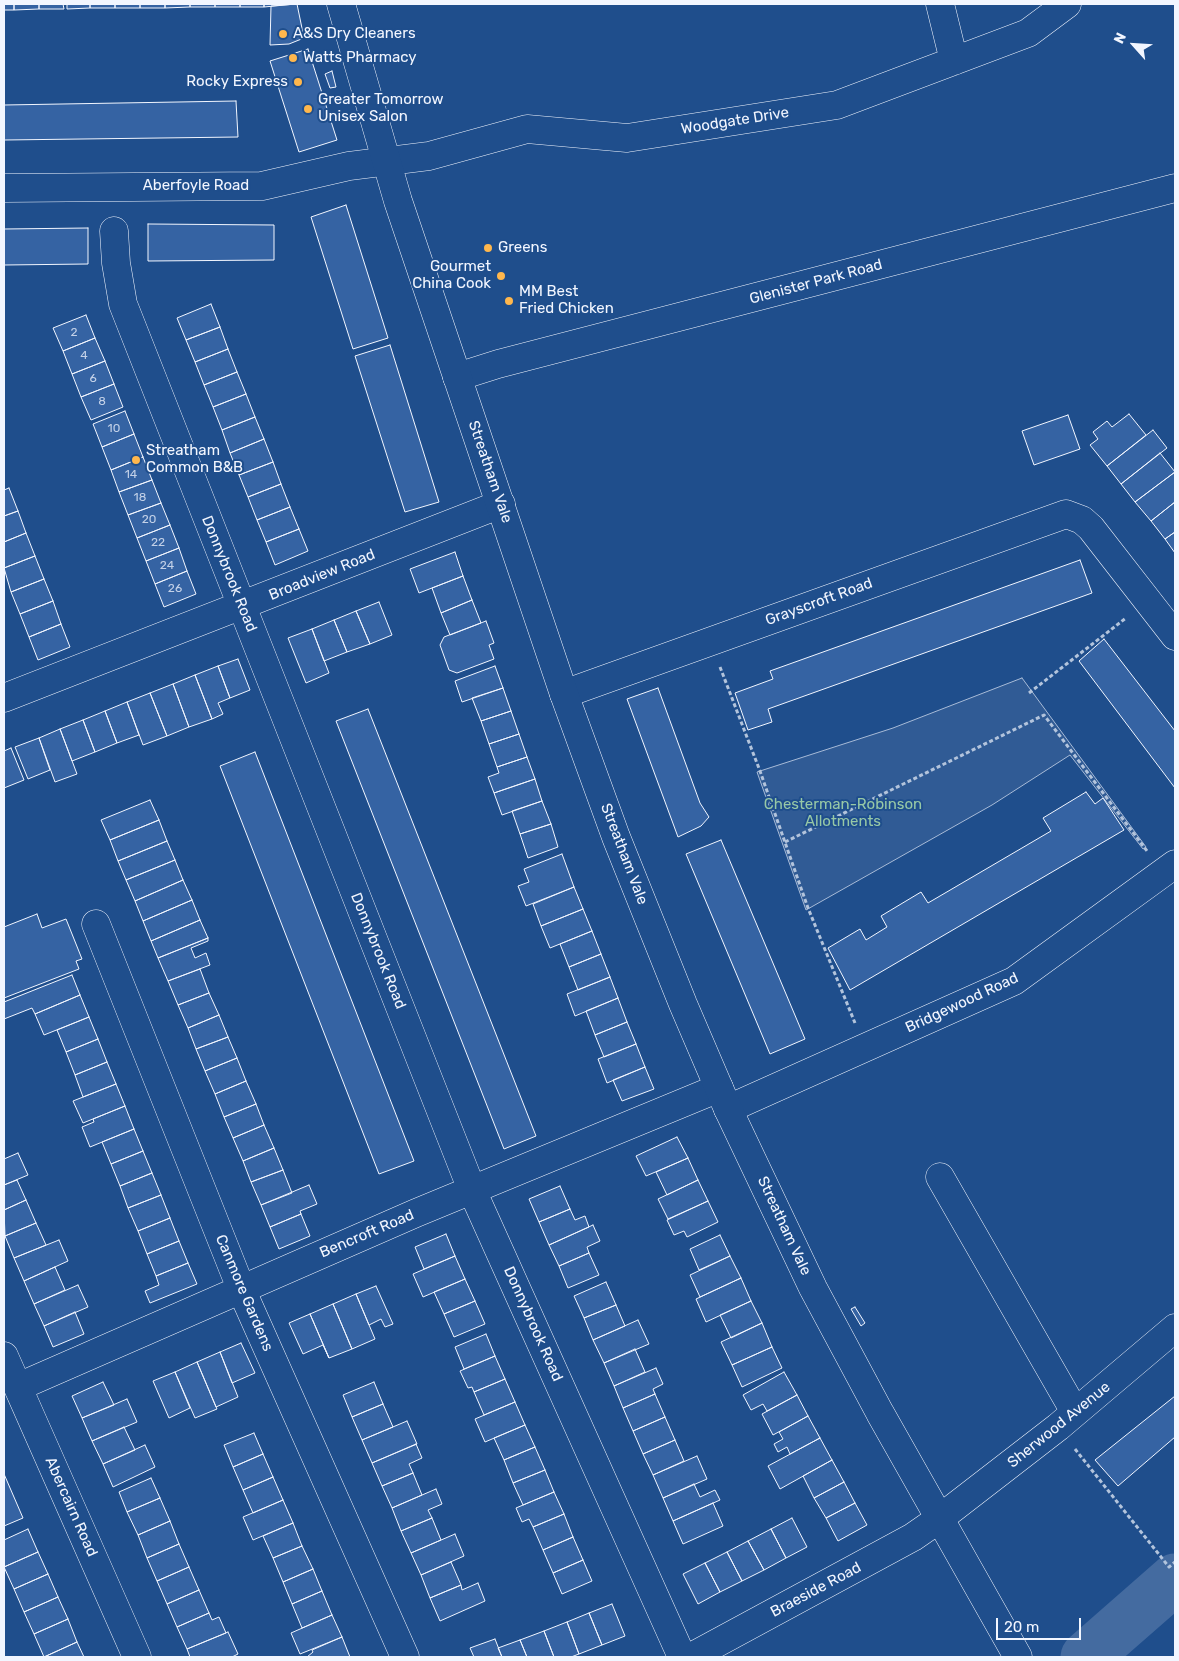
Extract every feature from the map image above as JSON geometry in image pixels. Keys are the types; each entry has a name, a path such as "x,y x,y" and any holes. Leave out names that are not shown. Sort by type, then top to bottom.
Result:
{"street":[{"name":"Streatham Vale","path":"341,4 385,160 564,694 616,837 724,1098 813,1288 939,1519 1018,1657"},
{"path":"940,4 954,61"},
{"name":"Woodgate Drive","path":"385,160 429,156 527,129 627,138 837,105 1028,33 1067,4"},
{"name":"Aberfoyle Road","path":"4,188 262,186 349,166 385,160"},
{"name":"Glenister Park Road","path":"457,377 498,364 1175,188"},
{"name":"Donnybrook Road","path":"114,230 116,263 123,304 472,1190 682,1657"},
{"name":"Broadview Road","path":"4,697 501,504"},
{"name":"Grayscroft Road","path":"564,694 1066,514 1074,515 1091,528 1175,636"},
{"name":"Bridgewood Road","path":"724,1098 1014,981 1175,864"},
{"name":"Canmore Gardens","path":"96,924 242,1291 405,1657"},
{"name":"Bencroft Road","path":"18,1388 472,1190 724,1098"},
{"path":"940,1177 1066,1420"},
{"name":"Sherwood Avenue","path":"939,1519 1066,1420 1175,1328"},
{"name":"Abercairn Road","path":"4,1356 137,1657"},
{"name":"Braeside Road","path":"691,1657 913,1537 939,1519"}],"path":[{"path":"1029,693 1130,615"},
{"path":"719,664 808,908 856,1026"},
{"path":"784,842 1044,715 1147,852"},
{"path":"1066,1420 1169,1567 1175,1562"}],"shaded area":[{"name":"Chesterman-Robinson Allotments","path":"1022,678 1146,847 1143,849 1070,755 992,805 806,910 757,772 893,728"}],"building":[{"path":"4,4 14,4 14,10 4,10"},
{"path":"14,4 39,4 39,9 14,10"},
{"path":"39,4 63,4 64,9 39,9"},
{"path":"67,4 90,4 90,8 67,9"},
{"path":"90,4 115,4 115,8 90,8"},
{"path":"115,4 140,4 140,8 115,8"},
{"path":"140,4 165,4 165,8 140,8"},
{"path":"165,4 190,4 190,7 165,8"},
{"path":"190,4 215,4 215,7 190,7"},
{"path":"215,4 240,4 240,7 215,7"},
{"path":"240,4 264,4 264,7 240,7"},
{"path":"264,4 295,4 264,7"},
{"path":"297,4 304,38 289,44 270,45 271,6"},
{"path":"308,49 337,140 299,152 270,61"},
{"path":"332,71 336,87 330,88 325,74"},
{"path":"236,101 238,137 4,140 4,105"},
{"path":"346,205 388,338 353,349 311,217"},
{"path":"148,224 274,225 274,260 148,261"},
{"path":"88,228 88,264 4,265 4,229"},
{"path":"211,304 220,327 186,340 177,318"},
{"path":"86,315 95,338 63,351 53,328"},
{"path":"220,327 228,349 195,362 186,340"},
{"path":"95,338 105,361 72,374 63,351"},
{"path":"390,345 439,502 405,512 355,356"},
{"path":"228,349 237,372 204,385 195,362"},
{"path":"105,361 114,384 81,397 72,374"},
{"path":"237,372 246,394 213,407 204,385"},
{"path":"114,384 123,407 91,420 81,397"},
{"path":"246,394 255,417 222,430 213,407"},
{"path":"125,411 134,434 102,447 93,424"},
{"path":"1129,414 1146,435 1107,466 1090,445 1098,439 1093,432 1107,421 1112,427"},
{"path":"1068,415 1080,449 1034,465 1022,431"},
{"path":"255,417 264,439 230,453 222,430"},
{"path":"1153,430 1167,448 1121,484 1107,466"},
{"path":"134,434 143,457 111,470 102,447"},
{"path":"264,439 273,462 239,475 230,453"},
{"path":"1160,453 1175,472 1135,502 1121,484"},
{"path":"143,457 152,480 119,492 111,470"},
{"path":"273,462 281,484 248,497 239,475"},
{"path":"1175,472 1175,502 1151,521 1135,502"},
{"path":"152,480 161,503 128,515 119,492"},
{"path":"281,484 290,507 257,520 248,497"},
{"path":"9,488 18,511 4,516 4,490"},
{"path":"1175,502 1175,532 1165,539 1151,521"},
{"path":"161,503 170,525 137,538 128,515"},
{"path":"290,507 299,529 266,542 257,520"},
{"path":"18,511 26,533 4,542 4,516"},
{"path":"170,525 179,548 146,561 137,538"},
{"path":"299,529 308,551 275,565 266,542"},
{"path":"1175,532 1175,553 1165,539"},
{"path":"26,533 35,556 4,568 4,542"},
{"path":"179,548 187,571 155,584 146,561"},
{"path":"455,552 463,576 419,593 410,569"},
{"path":"35,556 44,579 11,592 4,568"},
{"path":"1080,560 1092,593 768,709 772,722 748,730 735,693 773,679 770,671"},
{"path":"187,571 196,594 164,607 155,584"},
{"path":"463,576 472,600 441,613 432,588"},
{"path":"44,579 53,601 20,614 11,592"},
{"path":"472,600 481,623 450,635 441,613"},
{"path":"53,601 61,624 29,637 20,614"},
{"path":"379,602 392,635 370,644 356,611"},
{"path":"356,611 370,644 347,652 334,620"},
{"path":"334,620 347,652 324,661 312,629"},
{"path":"486,621 494,643 489,645 494,659 457,673 449,670 440,645 444,637"},
{"path":"61,624 70,647 38,660 29,637"},
{"path":"312,629 329,673 306,683 288,638"},
{"path":"1104,639 1175,731 1175,788 1079,661"},
{"path":"238,659 250,690 230,698 218,666"},
{"path":"218,666 230,698 218,703 223,714 212,719 195,675"},
{"path":"495,666 503,688 462,702 455,681"},
{"path":"195,675 212,719 189,727 173,684"},
{"path":"173,684 189,727 167,736 150,693"},
{"path":"503,688 511,711 481,721 472,698"},
{"path":"658,688 700,803 709,817 701,826 678,837 627,699"},
{"path":"150,693 167,736 143,745 127,702"},
{"path":"127,702 139,735 117,743 105,711"},
{"path":"368,709 536,1136 504,1149 336,721"},
{"path":"105,711 117,743 95,752 83,720"},
{"path":"511,711 519,734 489,744 481,721"},
{"path":"83,720 95,752 72,761 60,729"},
{"path":"60,729 77,774 55,782 39,738"},
{"path":"519,734 527,757 497,767 489,744"},
{"path":"39,738 50,770 28,779 15,747"},
{"path":"11,748 24,780 4,788 4,751"},
{"path":"255,752 414,1161 379,1174 220,766"},
{"path":"527,757 535,779 494,793 488,777 499,773 497,767"},
{"path":"535,779 542,801 502,815 494,793"},
{"path":"1086,792 1095,804 1103,798 1124,830 850,990 828,948 860,929 866,940 887,927 881,916 921,892 928,903 1051,831 1043,818"},
{"path":"150,800 159,820 110,840 101,820"},
{"path":"542,801 551,824 520,834 512,811"},
{"path":"159,820 167,841 118,861 110,840"},
{"path":"551,824 558,847 528,858 520,834"},
{"path":"721,840 805,1039 770,1054 686,854"},
{"path":"167,841 175,860 126,880 118,861"},
{"path":"562,854 574,887 526,906 518,886 529,882 524,869"},
{"path":"175,860 183,880 135,901 126,880"},
{"path":"183,880 192,900 143,921 135,901"},
{"path":"574,887 583,909 541,926 533,904"},
{"path":"192,900 200,920 151,941 143,921"},
{"path":"583,909 592,931 550,948 541,926"},
{"path":"37,914 42,928 66,919 82,959 76,961 79,969 4,998 4,927"},
{"path":"200,920 208,938 158,958 151,941"},
{"path":"592,931 601,954 569,967 560,944"},
{"path":"208,938 208,941 191,948 195,958 206,953 210,965 168,981 158,958"},
{"path":"601,954 610,977 578,990 569,967"},
{"path":"200,969 209,993 178,1005 168,981"},
{"path":"72,975 80,995 35,1014 32,1008 4,1019 4,1002"},
{"path":"610,977 618,998 575,1016 567,994"},
{"path":"209,993 219,1015 188,1028 178,1005"},
{"path":"80,995 89,1017 44,1035 35,1014"},
{"path":"618,998 627,1022 595,1035 586,1011"},
{"path":"219,1015 228,1037 196,1049 188,1028"},
{"path":"89,1017 98,1039 66,1052 57,1030"},
{"path":"627,1022 636,1044 604,1057 595,1035"},
{"path":"228,1037 237,1058 205,1071 196,1049"},
{"path":"98,1039 107,1062 75,1075 66,1052"},
{"path":"636,1044 645,1067 607,1083 598,1059"},
{"path":"237,1058 246,1081 215,1094 205,1071"},
{"path":"107,1062 116,1084 83,1097 75,1075"},
{"path":"645,1067 654,1089 622,1101 613,1080"},
{"path":"246,1081 256,1104 224,1117 215,1094"},
{"path":"116,1084 125,1106 83,1123 73,1101"},
{"path":"256,1104 264,1125 233,1138 224,1117"},
{"path":"125,1106 134,1129 90,1147 82,1127 94,1122 93,1119"},
{"path":"264,1125 274,1148 243,1161 233,1138"},
{"path":"134,1129 143,1151 111,1164 102,1142"},
{"path":"677,1137 688,1158 646,1176 636,1156"},
{"path":"274,1148 283,1170 251,1182 243,1161"},
{"path":"143,1151 152,1173 120,1186 111,1164"},
{"path":"18,1153 28,1175 4,1185 4,1159"},
{"path":"688,1158 698,1180 667,1195 656,1172"},
{"path":"283,1170 292,1193 261,1205 251,1182"},
{"path":"152,1173 161,1195 128,1208 120,1186"},
{"path":"17,1180 26,1200 4,1210 4,1185"},
{"path":"698,1180 708,1201 668,1219 658,1199"},
{"path":"309,1185 317,1204 300,1211 301,1214 270,1227 261,1205"},
{"path":"560,1186 570,1209 539,1222 529,1199"},
{"path":"161,1195 170,1218 138,1231 128,1208"},
{"path":"26,1200 36,1223 5,1236 4,1210"},
{"path":"708,1201 718,1222 687,1237 684,1231 674,1235 667,1220"},
{"path":"570,1209 575,1220 585,1216 589,1227 549,1245 539,1222"},
{"path":"301,1214 310,1236 279,1249 270,1227"},
{"path":"170,1218 179,1241 147,1254 138,1231"},
{"path":"36,1223 46,1245 14,1258 5,1236"},
{"path":"593,1225 600,1241 587,1247 589,1253 559,1266 549,1245"},
{"path":"446,1234 455,1256 424,1269 415,1247"},
{"path":"720,1235 730,1256 699,1270 690,1249"},
{"path":"59,1240 68,1261 24,1281 14,1258"},
{"path":"179,1241 188,1263 156,1276 147,1254"},
{"path":"589,1253 599,1275 568,1288 559,1266"},
{"path":"455,1256 465,1279 423,1297 413,1274"},
{"path":"730,1256 741,1278 700,1297 690,1275"},
{"path":"188,1263 197,1284 150,1303 145,1291 159,1285 156,1276"},
{"path":"55,1267 65,1290 34,1304 24,1281"},
{"path":"741,1278 751,1301 706,1322 696,1299"},
{"path":"465,1279 475,1301 444,1314 434,1292"},
{"path":"606,1282 616,1305 584,1318 574,1296"},
{"path":"78,1285 88,1307 44,1326 34,1304"},
{"path":"376,1286 393,1324 385,1327 381,1319 369,1325 356,1294"},
{"path":"356,1294 375,1339 352,1349 333,1304"},
{"path":"475,1301 485,1324 454,1337 444,1314"},
{"path":"751,1301 762,1323 731,1338 720,1315"},
{"path":"333,1304 352,1349 329,1358 310,1314"},
{"path":"616,1305 625,1326 593,1340 584,1318"},
{"path":"855,1307 865,1323 861,1326 851,1309"},
{"path":"75,1312 84,1334 53,1347 44,1326"},
{"path":"310,1314 329,1358 323,1345 303,1354 289,1323"},
{"path":"638,1320 649,1344 604,1363 593,1340"},
{"path":"762,1323 772,1347 732,1365 721,1342"},
{"path":"486,1334 495,1356 464,1369 455,1347"},
{"path":"241,1343 255,1373 232,1383 220,1352"},
{"path":"772,1347 782,1368 742,1387 732,1365"},
{"path":"635,1349 645,1372 614,1386 604,1363"},
{"path":"220,1352 238,1397 216,1407 197,1362"},
{"path":"495,1356 505,1379 474,1392 472,1387 468,1388 460,1371"},
{"path":"197,1362 217,1409 195,1418 175,1372"},
{"path":"656,1368 663,1384 653,1389 655,1394 623,1408 614,1386"},
{"path":"175,1372 190,1408 169,1418 153,1381"},
{"path":"784,1372 797,1395 767,1411 763,1404 751,1410 743,1395"},
{"path":"505,1379 515,1402 484,1415 474,1392"},
{"path":"103,1382 114,1405 82,1418 72,1396"},
{"path":"374,1382 383,1404 352,1417 343,1395"},
{"path":"655,1394 665,1417 633,1431 623,1408"},
{"path":"797,1395 808,1416 773,1435 762,1414"},
{"path":"1175,1396 1175,1437 1118,1486 1095,1460"},
{"path":"127,1399 137,1422 92,1441 82,1418"},
{"path":"515,1402 525,1425 485,1442 475,1419"},
{"path":"383,1404 393,1427 362,1440 352,1417"},
{"path":"808,1416 820,1438 790,1454 787,1447 778,1452 774,1444 783,1439 779,1432"},
{"path":"665,1417 675,1440 643,1454 633,1431"},
{"path":"407,1421 417,1444 372,1463 362,1440"},
{"path":"525,1425 535,1447 504,1460 494,1438"},
{"path":"124,1427 135,1450 103,1464 92,1441"},
{"path":"254,1433 263,1454 233,1467 224,1445"},
{"path":"820,1438 832,1460 780,1489 768,1466"},
{"path":"675,1440 684,1461 653,1475 643,1454"},
{"path":"416,1444 422,1458 409,1464 413,1473 382,1486 372,1463"},
{"path":"145,1445 155,1467 113,1487 103,1464"},
{"path":"535,1447 545,1470 513,1483 504,1460"},
{"path":"263,1454 273,1477 243,1490 233,1467"},
{"path":"697,1456 707,1479 663,1498 653,1475"},
{"path":"832,1460 844,1482 814,1498 803,1476"},
{"path":"545,1470 554,1492 523,1505 513,1483"},
{"path":"413,1473 422,1495 392,1508 382,1486"},
{"path":"4,1474 23,1518 4,1526"},
{"path":"273,1477 283,1500 253,1513 243,1490"},
{"path":"151,1478 160,1498 127,1512 119,1492"},
{"path":"844,1482 855,1503 826,1518 814,1498"},
{"path":"694,1484 700,1497 715,1490 720,1500 673,1521 663,1498"},
{"path":"436,1489 442,1504 428,1510 432,1518 401,1531 392,1508"},
{"path":"554,1492 564,1514 533,1527 529,1519 522,1522 516,1508"},
{"path":"160,1498 170,1521 138,1535 127,1512"},
{"path":"283,1500 293,1523 253,1540 243,1517"},
{"path":"713,1503 723,1526 683,1544 673,1521"},
{"path":"855,1503 867,1525 838,1541 826,1518"},
{"path":"564,1514 573,1537 543,1550 533,1527"},
{"path":"432,1518 441,1540 411,1553 401,1531"},
{"path":"792,1518 807,1547 786,1558 771,1529"},
{"path":"170,1521 179,1544 147,1558 138,1535"},
{"path":"293,1523 302,1546 273,1558 263,1536"},
{"path":"28,1529 38,1552 4,1567 4,1540"},
{"path":"771,1529 786,1558 764,1570 748,1541"},
{"path":"455,1534 464,1556 421,1575 411,1553"},
{"path":"573,1537 583,1560 553,1573 543,1550"},
{"path":"748,1541 764,1570 742,1581 727,1552"},
{"path":"179,1544 189,1567 157,1581 147,1558"},
{"path":"302,1546 313,1569 283,1582 273,1558"},
{"path":"38,1552 48,1574 14,1589 4,1567"},
{"path":"727,1552 742,1581 720,1592 705,1563"},
{"path":"583,1560 592,1581 562,1594 553,1573"},
{"path":"451,1562 461,1585 430,1598 421,1575"},
{"path":"705,1563 720,1592 698,1604 683,1574"},
{"path":"189,1567 199,1590 167,1604 157,1581"},
{"path":"313,1569 322,1591 292,1604 283,1582"},
{"path":"48,1574 58,1597 24,1612 14,1589"},
{"path":"478,1583 485,1601 440,1621 430,1598 461,1585 462,1590"},
{"path":"199,1590 209,1613 177,1627 167,1604"},
{"path":"322,1591 332,1615 302,1628 292,1604"},
{"path":"58,1597 68,1619 34,1634 24,1612"},
{"path":"612,1604 625,1636 602,1645 589,1613"},
{"path":"209,1613 212,1620 219,1617 226,1633 187,1649 177,1627"},
{"path":"589,1613 602,1645 579,1654 567,1622"},
{"path":"332,1615 342,1637 300,1654 291,1633"},
{"path":"68,1619 77,1642 44,1657 34,1634"},
{"path":"567,1622 579,1654 571,1657 554,1657 544,1631"},
{"path":"544,1631 554,1657 527,1657 520,1640"},
{"path":"228,1632 238,1654 232,1657 190,1657 187,1649"},
{"path":"342,1637 350,1657 307,1657 313,1652 312,1650"},
{"path":"495,1639 502,1657 474,1657 470,1648"},
{"path":"520,1640 527,1657 502,1657 498,1648"},
{"path":"77,1642 84,1657 44,1657"}],"waterway":[{"path":"1086,1657 1175,1579"}],"place":[{"name":"A&S Dry Cleaners","path":"283,34"},
{"name":"Watts Pharmacy","path":"293,58"},
{"name":"Rocky Express","path":"298,82"},
{"name":"Greater Tomorrow Unisex Salon","path":"308,109"},
{"name":"Greens","path":"488,248"},
{"name":"Gourmet China Cook","path":"501,276"},
{"name":"MM Best Fried Chicken","path":"509,301"},
{"name":"Streatham Common B&B","path":"136,460"}]}
